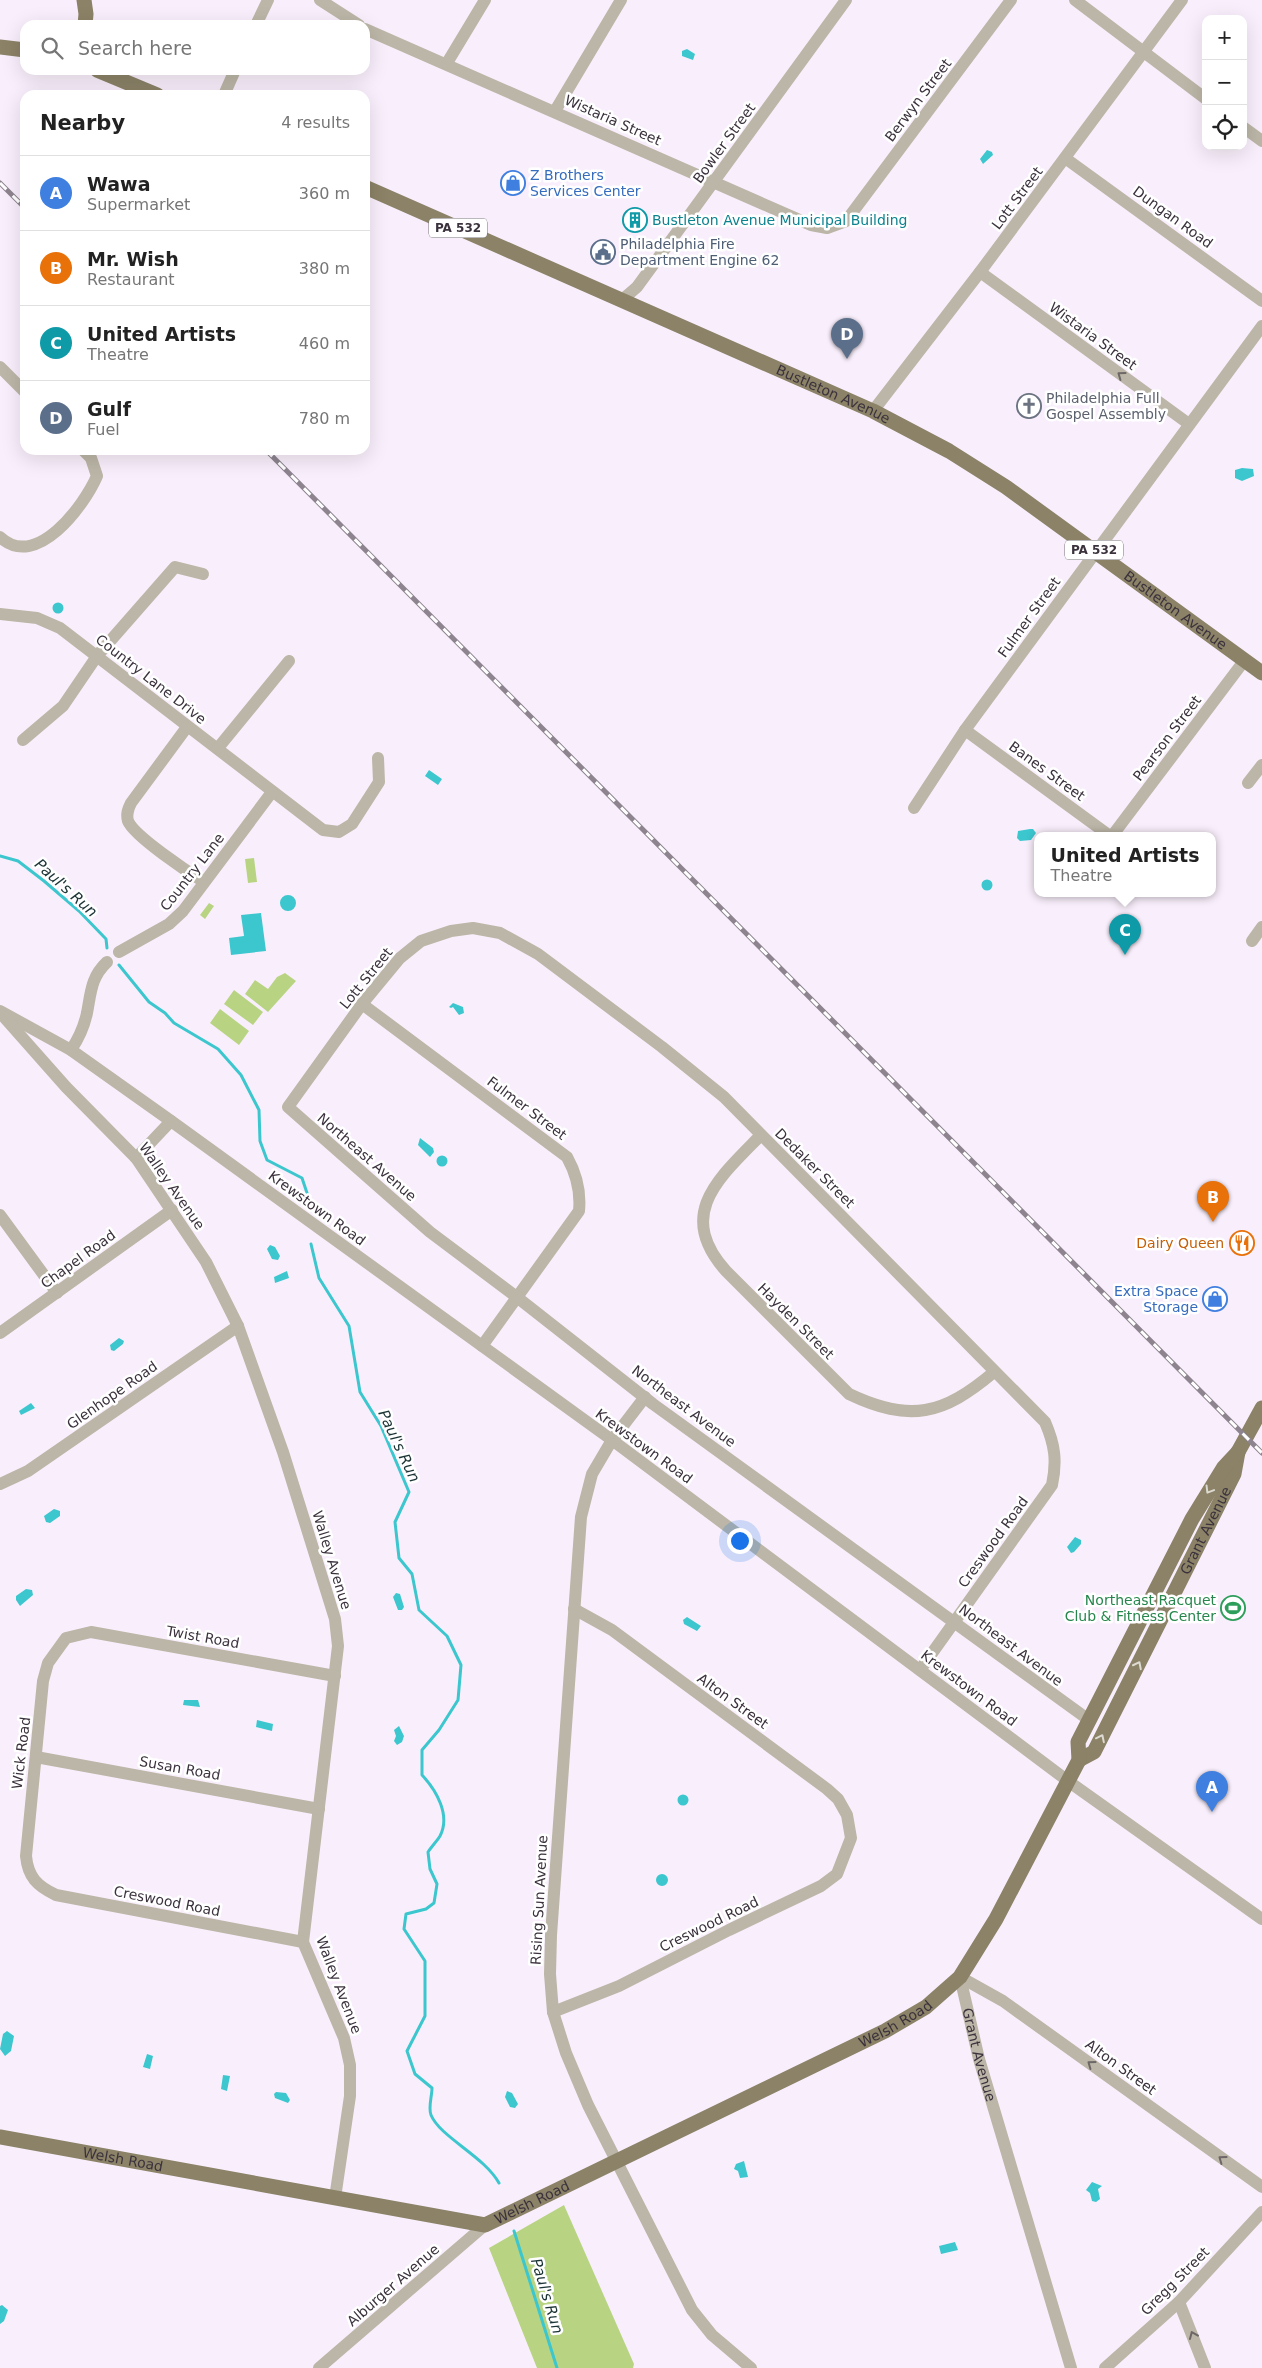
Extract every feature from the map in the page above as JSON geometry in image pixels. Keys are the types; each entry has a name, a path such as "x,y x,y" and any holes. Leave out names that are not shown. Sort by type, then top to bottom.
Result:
{"main road":[{"path":"84,0 85,20"},
{"path":"0,47 20,49"},
{"path":"109,75 145,90"},
{"name":"Bustleton Avenue","path":"370,189 873,412 949,451 976,467 1096,552 1262,673"},
{"name":"Grant Avenue","path":"960,1977 996,1919 1079,1760 1078,1742 1192,1519 1224,1467 1238,1452 1262,1408"},
{"name":"Grant Avenue","path":"1079,1760 1094,1752 1234,1474 1238,1452"},
{"name":"Welsh Road","path":"0,2137 485,2225 885,2031 926,2007 960,1977"}],"street":[{"path":"258,20 268,0"},
{"path":"320,0 351,20"},
{"path":"447,63 485,0"},
{"path":"555,111 620,0"},
{"name":"Berwyn Street","path":"848,218 1011,0"},
{"path":"1074,0 1202,96"},
{"name":"Lott Street","path":"873,412 980,272 1182,0"},
{"name":"Bowler Street","path":"622,300 636,287 714,181 841,2"},
{"name":"Wistaria Street","path":"370,31 447,63 811,225 827,228 836,226 848,218"},
{"path":"226,90 233,75"},
{"path":"1247,130 1262,141"},
{"name":"Dungan Road","path":"1065,158 1262,301"},
{"name":"Wistaria Street","path":"980,272 1189,424"},
{"name":"Fulmer Street","path":"914,808 965,730 1262,326"},
{"path":"0,367 20,387"},
{"path":"0,537 12,546 27,547 53,535 90,492 97,476 91,458 88,455"},
{"path":"23,740 63,706 97,656 175,567 203,574"},
{"name":"Country Lane Drive","path":"0,614 37,618 60,628 323,830 339,832 352,824 379,782 378,758"},
{"path":"218,748 289,661"},
{"name":"Pearson Street","path":"1114,832 1244,661"},
{"path":"187,727 131,803 127,812 129,823 156,849 204,882"},
{"name":"Banes Street","path":"965,730 1108,832"},
{"path":"1248,783 1262,765"},
{"name":"Country Lane","path":"120,952 169,924 183,911 272,792"},
{"path":"1252,941 1262,927"},
{"name":"Lott Street","path":"296,1094 362,1004 400,958 421,941 451,931 473,928 489,931"},
{"name":"Dedaker Street","path":"489,931 516,940 546,960 662,1047 724,1097 1045,1422 1054,1442 1055,1471 1053,1480"},
{"path":"71,1050 81,1034 92,984 97,971 107,962"},
{"name":"Fulmer Street","path":"362,1004 567,1156 579,1185 579,1211 482,1346"},
{"name":"Krewstown Road","path":"0,1012 71,1050 171,1121 612,1440 1068,1781 1262,1919"},
{"name":"Walley Avenue","path":"0,1012 66,1087 136,1158 206,1262 238,1326 283,1452 335,1620 338,1646 303,1942 344,2038 350,2065 350,2096 335,2198"},
{"name":"Northeast Avenue","path":"296,1094 288,1108 430,1232 645,1397 1089,1720"},
{"path":"136,1158 171,1121"},
{"name":"Hayden Street","path":"760,1135 723,1174 705,1203 704,1239 713,1257 732,1278 849,1394 873,1406 922,1412 945,1405 969,1393 994,1372"},
{"name":"Chapel Road","path":"0,1333 172,1210"},
{"path":"0,1215 57,1293"},
{"name":"Glenhope Road","path":"0,1484 28,1471 238,1326"},
{"name":"Rising Sun Avenue","path":"645,1397 612,1440 592,1474 581,1517 551,1935 550,1974 553,2012 566,2054 588,2105 692,2310 712,2334 747,2367"},
{"name":"Creswood Road","path":"920,1670 1052,1485 1053,1480"},
{"name":"Alton Street","path":"574,1609 612,1630 827,1789 838,1799 847,1815 851,1835"},
{"name":"Twist Road","path":"66,1638 91,1632 335,1676"},
{"name":"Wick Road","path":"31,1875 28,1871 26,1836 43,1681 48,1664 66,1638"},
{"name":"Susan Road","path":"36,1757 319,1809"},
{"name":"Creswood Road","path":"553,2012 619,1986 821,1886 837,1874 852,1838 851,1835"},
{"name":"Creswood Road","path":"31,1875 43,1889 56,1895 303,1942"},
{"name":"Alton Street","path":"960,1977 1003,2001 1262,2187"},
{"name":"Grant Avenue","path":"960,1977 979,2059 1071,2368"},
{"name":"Gregg Street","path":"1106,2368 1179,2302 1262,2212"},
{"name":"Alburger Avenue","path":"319,2368 485,2225"},
{"path":"1179,2302 1205,2368"}],"green space":[{"path":"254,858 257,882 248,883 245,859"},
{"path":"209,903 214,906 205,919 200,915"},
{"path":"285,973 296,981 268,1012 245,994 255,980 268,989 277,977"},
{"path":"234,990 263,1012 253,1025 224,1004"},
{"path":"220,1009 249,1031 239,1045 210,1023"},
{"path":"564,2205 634,2364 633,2368 537,2368 489,2248"}],"water":[{"path":"687,49 695,54 693,60 682,56 682,51"},
{"path":"987,150 992,152 993,155 983,164 980,159"},
{"path":"1242,468 1253,469 1254,476 1242,481 1235,478 1235,470"},
{"path":"58,602 64,608 58,614 52,608"},
{"path":"429,770 442,779 438,785 425,776"},
{"path":"1033,829 1035,832 1031,840 1020,841 1017,838 1018,831"},
{"path":"987,879 993,885 987,891 981,885"},
{"path":"285,895 291,895 296,900 294,909 285,911 280,906 280,900"},
{"path":"261,913 266,951 231,955 229,938 244,936 241,915"},
{"path":"453,1003 463,1007 464,1013 459,1015 453,1007 449,1007"},
{"path":"420,1138 433,1148 434,1152 430,1157 418,1145"},
{"path":"442,1155 448,1161 442,1167 436,1161"},
{"path":"270,1245 275,1247 280,1256 278,1260 272,1259 267,1249"},
{"path":"287,1271 289,1278 275,1283 274,1277"},
{"path":"119,1338 124,1341 123,1344 114,1351 111,1350 110,1345"},
{"path":"31,1403 35,1408 21,1415 19,1411"},
{"path":"54,1509 60,1511 60,1516 50,1523 46,1522 44,1516"},
{"path":"1075,1537 1081,1540 1081,1544 1071,1553 1067,1547"},
{"path":"26,1589 32,1590 33,1595 20,1606 16,1596"},
{"path":"396,1593 400,1594 404,1607 402,1610 398,1610 393,1597"},
{"path":"687,1617 701,1626 697,1631 684,1624 683,1620"},
{"path":"184,1700 198,1700 200,1707 183,1705"},
{"path":"257,1720 273,1724 272,1731 256,1727"},
{"path":"399,1726 404,1736 402,1742 397,1745 394,1741 396,1736 394,1730"},
{"path":"683,1794 689,1800 683,1806 677,1800"},
{"path":"660,1874 664,1874 668,1880 664,1886 660,1886 656,1882 656,1878"},
{"path":"7,2031 14,2036 11,2051 5,2056 0,2049 3,2034"},
{"path":"147,2054 153,2056 150,2069 143,2067"},
{"path":"223,2075 230,2076 227,2091 221,2089"},
{"path":"507,2091 512,2093 518,2104 515,2108 510,2107 505,2097"},
{"path":"276,2092 286,2093 290,2100 288,2103 275,2098 274,2094"},
{"path":"744,2161 748,2177 740,2178 738,2171 734,2169 736,2164"},
{"path":"1092,2182 1102,2186 1098,2189 1100,2199 1096,2202 1092,2201 1090,2193 1086,2190"},
{"path":"955,2242 958,2250 941,2254 939,2246"},
{"path":"2,2305 8,2310 4,2321 0,2324 0,2306"}],"waterway":[{"name":"Paul's Run","path":"0,856 18,861 79,911 106,939 107,948"},
{"name":"Paul's Run","path":"119,965 149,1002 165,1013 174,1023 218,1049 241,1075 259,1110 260,1141 267,1160 302,1178 310,1202"},
{"name":"Paul's Run","path":"311,1244 319,1278 349,1326 360,1392 381,1426 409,1492 395,1522 399,1558 412,1574 419,1610 447,1636 461,1665 458,1700 439,1730 422,1750 422,1775 437,1795 444,1820 440,1836 428,1852 430,1869 437,1884 434,1903 426,1909 406,1914 404,1929 425,1961 425,2016 407,2051 415,2074 432,2088 430,2112 436,2123 483,2164 499,2183"},
{"name":"Paul's Run","path":"514,2231 557,2368"}],"railway":[{"path":"0,183 20,203"},
{"path":"271,455 1262,1453"}],"place":[{"name":"Z Brothers Services Center","path":"513,183"},
{"name":"Bustleton Avenue Municipal Building","path":"635,220"},
{"name":"Philadelphia Fire Department Engine 62","path":"603,252"},
{"name":"Gulf","path":"847,359"},
{"name":"Philadelphia Full Gospel Assembly","path":"1029,406"},
{"name":"United Artists","path":"1125,955"},
{"name":"Mr. Wish","path":"1213,1222"},
{"name":"Dairy Queen","path":"1242,1243"},
{"name":"Extra Space Storage","path":"1215,1299"},
{"name":"Northeast Racquet Club & Fitness Center","path":"1233,1608"},
{"name":"Wawa","path":"1212,1812"}]}
